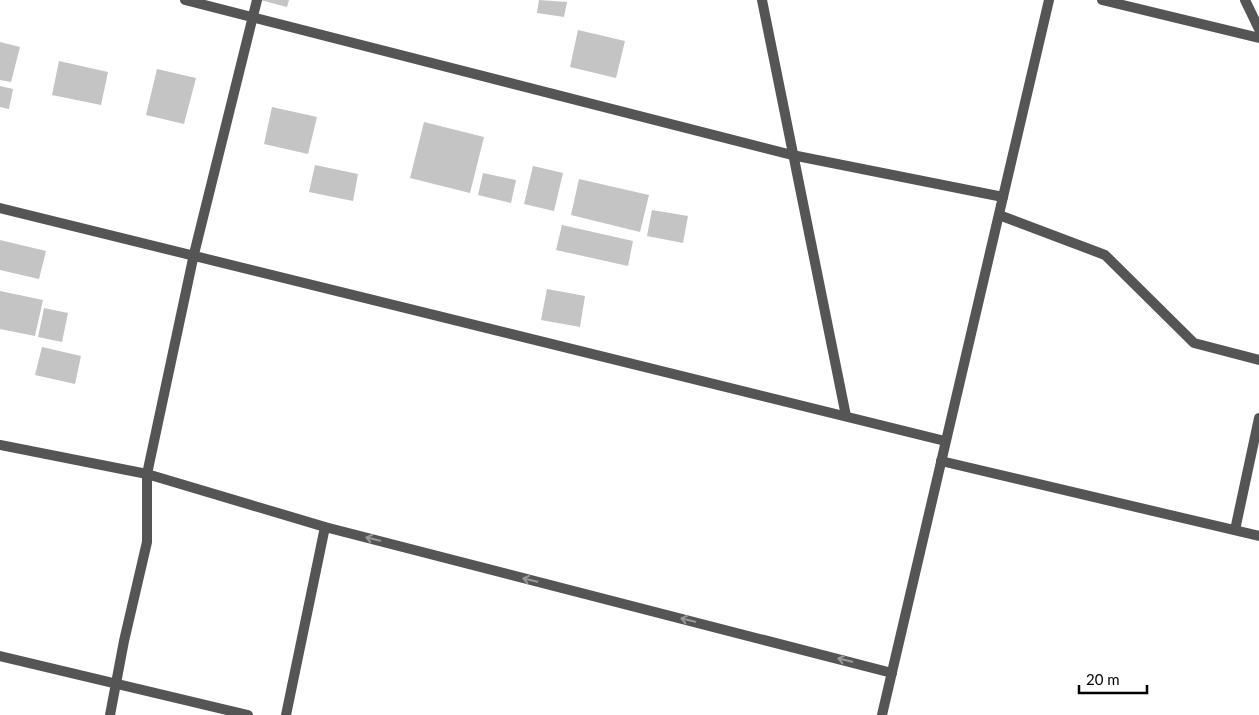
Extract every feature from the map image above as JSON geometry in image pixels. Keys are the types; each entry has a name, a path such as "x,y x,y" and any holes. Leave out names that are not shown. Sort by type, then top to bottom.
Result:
{"street":[{"path":"185,0 792,155 1003,197"},
{"path":"110,715 124,641 148,542 147,474 194,254 257,0"},
{"path":"762,0 846,416"},
{"path":"882,715 1049,0"},
{"path":"1102,0 1259,38"},
{"path":"1245,0 1259,29"},
{"path":"0,208 194,254 945,441"},
{"path":"999,215 1105,255 1194,343 1259,360"},
{"path":"1235,530 1259,418"},
{"path":"0,445 147,474 325,527 892,673"},
{"path":"941,461 1259,536"},
{"path":"286,715 325,527"},
{"path":"0,656 248,715"}],"building":[{"path":"260,0 289,0 287,7"},
{"path":"539,0 567,2 564,17 537,13"},
{"path":"578,30 625,41 616,78 570,67"},
{"path":"0,42 20,47 11,82 0,80"},
{"path":"59,61 108,72 101,105 52,95"},
{"path":"157,69 196,78 184,124 146,115"},
{"path":"0,86 13,89 9,109 0,107"},
{"path":"272,107 317,117 308,154 264,144"},
{"path":"424,122 484,137 470,193 410,178"},
{"path":"315,165 358,174 353,201 309,192"},
{"path":"533,166 563,173 554,211 524,204"},
{"path":"483,173 516,180 511,203 478,195"},
{"path":"579,179 649,195 640,232 571,215"},
{"path":"652,210 688,216 683,243 647,236"},
{"path":"562,225 633,241 628,266 556,250"},
{"path":"0,240 46,251 39,279 0,270"},
{"path":"547,289 585,296 580,327 541,320"},
{"path":"0,291 43,300 35,336 0,329"},
{"path":"44,308 68,313 62,342 38,337"},
{"path":"42,347 81,356 75,384 35,375"}]}
